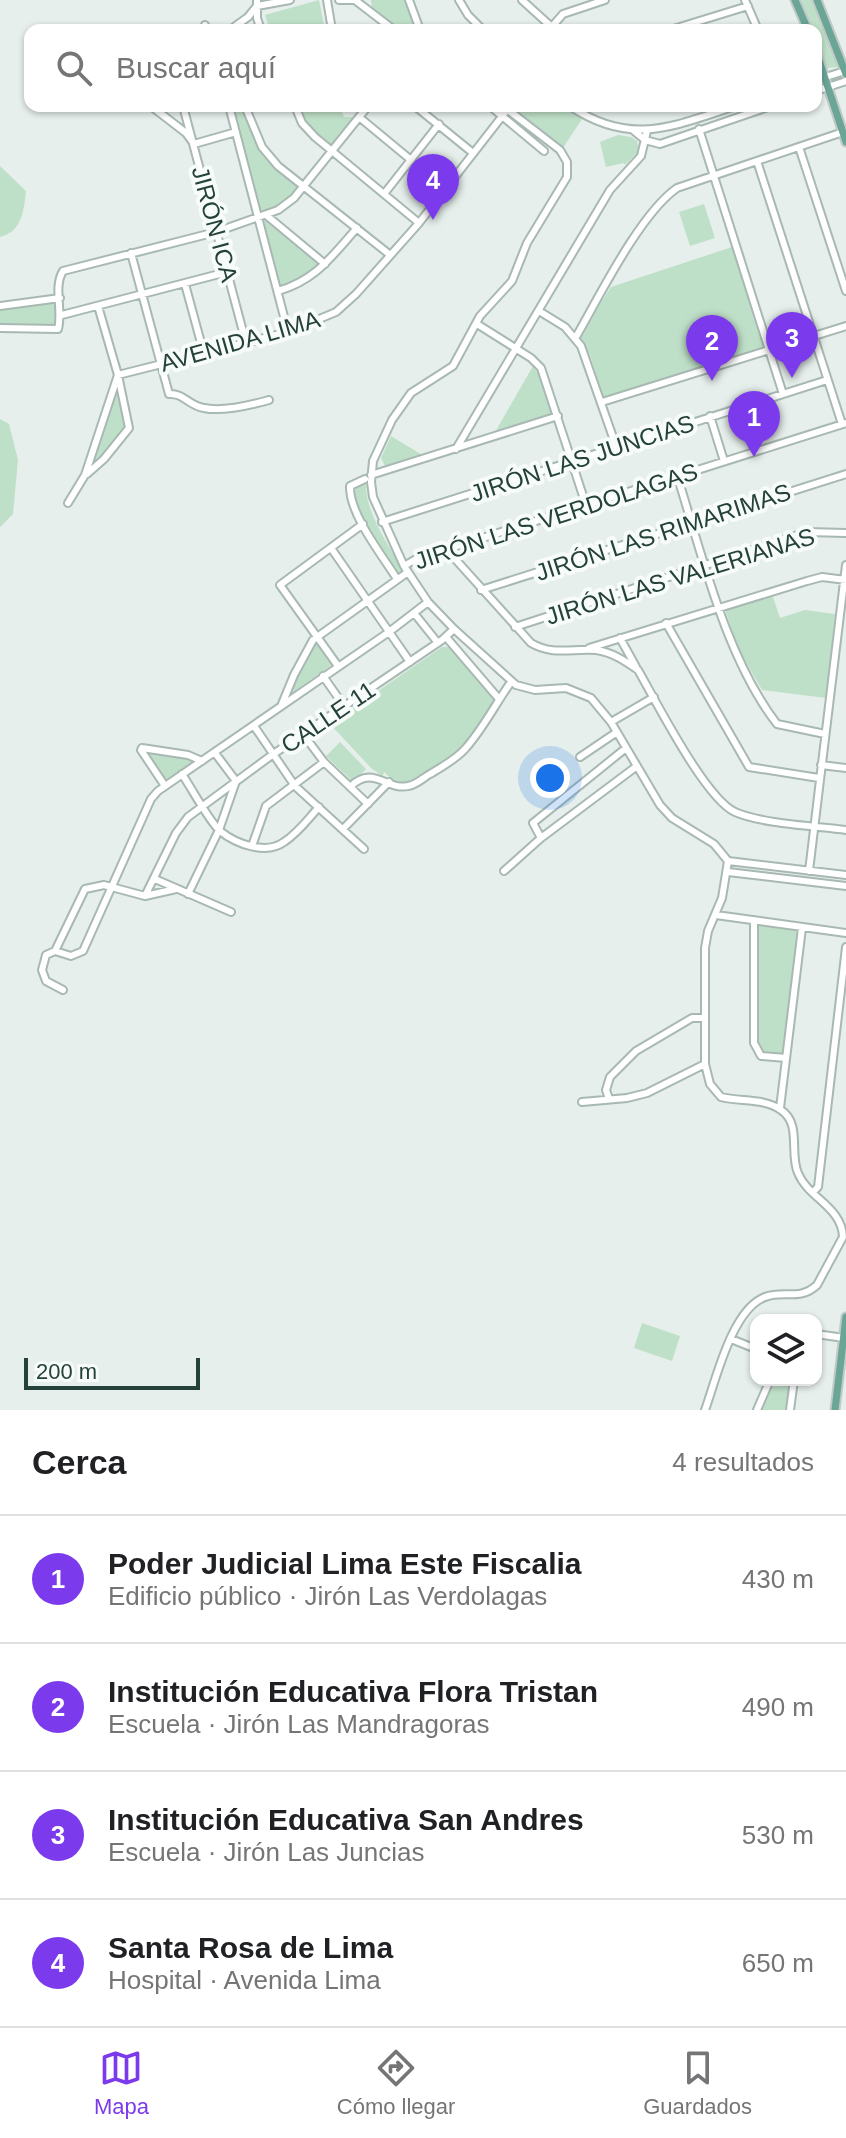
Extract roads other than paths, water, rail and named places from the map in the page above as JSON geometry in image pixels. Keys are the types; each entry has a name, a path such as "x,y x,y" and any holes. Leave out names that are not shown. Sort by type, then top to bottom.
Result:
{"main road":[{"path":"795,0 805,24"},
{"path":"817,0 846,73"},
{"path":"822,67 846,142"},
{"path":"835,1410 846,1317"}],"street":[{"path":"257,3 290,0"},
{"path":"327,0 331,24"},
{"path":"339,0 354,0 386,24"},
{"path":"409,0 418,24"},
{"path":"459,0 477,24"},
{"path":"522,0 547,24"},
{"path":"556,24 563,14 605,0"},
{"path":"238,24 248,17 257,3"},
{"path":"257,3 259,24"},
{"path":"687,24 747,3 756,24"},
{"path":"822,78 846,73"},
{"path":"822,89 846,81"},
{"path":"159,112 186,133 194,144 236,132"},
{"name":"JIRÓN ICA","path":"185,112 246,343"},
{"path":"231,112 262,216 288,332"},
{"path":"247,112 262,147 278,166 389,254"},
{"path":"297,112 302,123 419,223"},
{"path":"0,328 58,329 62,315 60,274 63,271 216,232 286,205 363,112"},
{"path":"423,112 473,153"},
{"name":"AVENIDA LIMA","path":"118,375 288,332 336,312 419,223 503,112"},
{"path":"505,112 544,151"},
{"path":"505,112 560,150 567,162 567,177 527,243 512,281 487,307 453,366 411,393 397,412 377,449 368,477 382,522 406,569 428,602 511,682 528,689 575,690 596,702 665,811 714,844 728,861 728,872 705,948 705,1064 710,1084 721,1097 761,1102 780,1108 788,1116 793,1129 797,1173 840,1222 843,1233 841,1245 812,1290 800,1295 774,1295 759,1300 740,1320 705,1410"},
{"path":"581,112 606,126 634,131 668,128 717,112"},
{"path":"634,131 645,140 660,144 752,112"},
{"path":"359,117 411,160"},
{"path":"384,194 439,124"},
{"path":"699,129 783,394"},
{"path":"456,449 610,190 641,156 647,131"},
{"path":"576,337 656,206 677,188 843,132"},
{"path":"799,147 846,291"},
{"path":"757,161 844,424"},
{"path":"262,216 325,264"},
{"path":"278,291 300,285 325,264 357,228"},
{"path":"131,253 169,394 182,395 204,408 269,400"},
{"path":"62,315 227,272"},
{"path":"185,284 204,354"},
{"path":"0,306 60,298"},
{"path":"85,475 104,459 129,428 98,306"},
{"path":"539,311 576,337 587,358 616,446"},
{"path":"477,324 531,358 541,368 586,505"},
{"path":"602,402 846,326"},
{"path":"68,503 85,475 118,375"},
{"name":"JIRÓN LAS JUNCIAS","path":"382,522 827,380"},
{"path":"397,579 363,524 350,490 353,483 558,416"},
{"path":"710,416 724,461"},
{"name":"JIRÓN LAS VERDOLAGAS","path":"317,637 367,602 406,569 447,550 844,424"},
{"name":"JIRÓN LAS RIMARIMAS","path":"481,590 846,474"},
{"path":"677,475 731,645 774,721 781,727 825,734"},
{"path":"338,666 280,585 363,524"},
{"name":"JIRÓN LAS VALERIANAS","path":"515,627 807,532 846,533"},
{"path":"331,548 410,662"},
{"path":"447,550 515,627 540,648 611,654 638,670"},
{"path":"809,871 846,565"},
{"path":"586,650 807,581 822,577 845,580"},
{"path":"63,990 46,981 42,970 46,955 55,951 71,956 83,951 151,799 165,786 428,602"},
{"path":"414,613 438,643"},
{"path":"666,623 749,767 819,778"},
{"name":"CALLE 11","path":"145,896 183,823 272,755 438,643 454,629"},
{"path":"282,705 294,675 317,637"},
{"path":"446,637 499,699"},
{"path":"620,638 718,801 742,815 846,830"},
{"path":"323,676 344,706"},
{"path":"350,787 367,777 400,787 409,786 455,757 466,748 511,682"},
{"path":"611,722 654,697"},
{"path":"254,726 295,786 364,849"},
{"path":"580,757 617,732"},
{"path":"303,734 324,762 368,804"},
{"path":"165,786 142,748 188,755 202,761"},
{"path":"541,838 533,823 626,748"},
{"path":"188,894 219,830 236,781 215,753"},
{"path":"252,846 266,806 324,762"},
{"path":"821,765 846,768"},
{"path":"504,871 541,838 637,766"},
{"path":"182,774 219,830 252,846 271,847 284,843 319,807"},
{"path":"343,829 389,782"},
{"path":"728,861 846,875"},
{"path":"728,872 846,886"},
{"path":"155,879 231,912"},
{"path":"55,951 82,892 89,887 114,886 145,896 176,889"},
{"path":"716,915 846,933"},
{"path":"754,921 754,1043 761,1056 786,1058"},
{"path":"780,1108 802,928"},
{"path":"813,1192 818,1187 846,947"},
{"path":"609,1099 606,1090 610,1077 636,1051 692,1018 704,1018"},
{"path":"835,1042 846,1044"},
{"path":"582,1102 647,1093 705,1064"},
{"path":"822,1335 844,1338"},
{"path":"731,1339 750,1347"},
{"path":"757,1410 767,1386"},
{"path":"790,1410 793,1386"}],"place":[{"name":"Santa Rosa de Lima","path":"433,220"},
{"name":"Institución Educativa San Andres","path":"792,378"},
{"name":"Institución Educativa Flora Tristan","path":"712,381"},
{"name":"Poder Judicial Lima Este Fiscalia","path":"754,457"}]}
